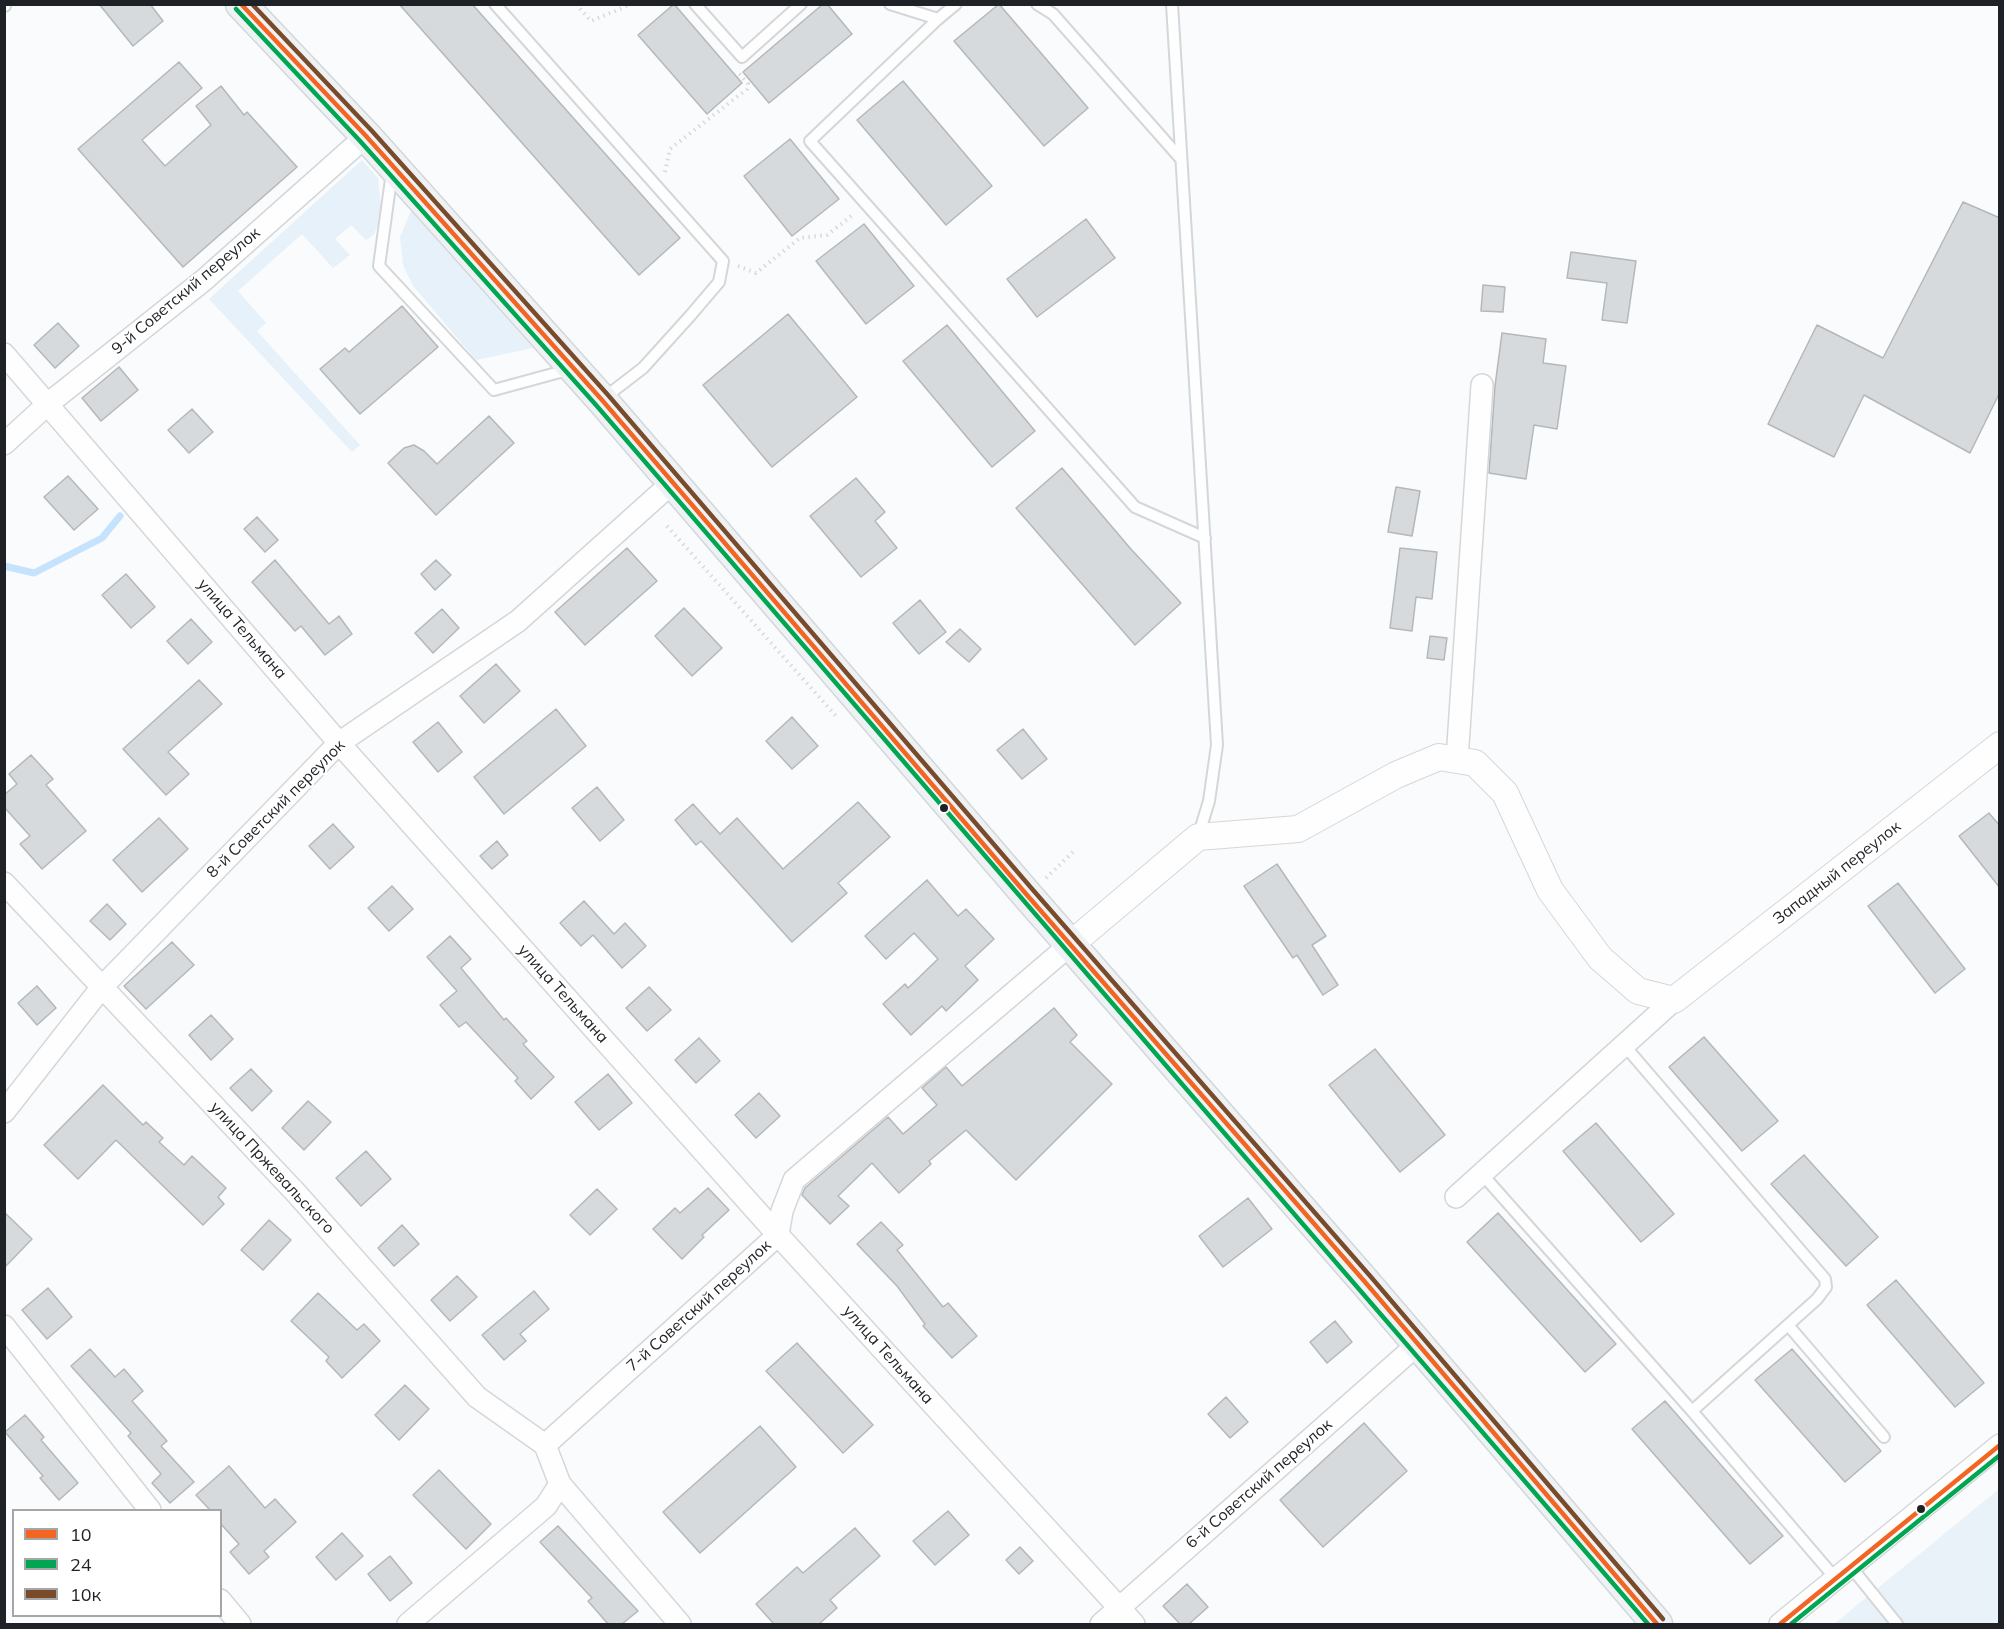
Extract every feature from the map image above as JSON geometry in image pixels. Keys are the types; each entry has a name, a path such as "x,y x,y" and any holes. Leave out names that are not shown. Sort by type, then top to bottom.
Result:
{"main road":[{"path":"241,4 393,165 602,400 1657,1624"}],"street":[{"name":"9-й Советский переулок","path":"4,444 49,403 204,280 366,136"},
{"name":"улица Тельмана","path":"4,354 49,403 339,743 778,1235 1134,1624"},
{"path":"1456,760 1482,385"},
{"name":"8-й Советский переулок","path":"4,1112 102,987 339,743 518,621 673,482"},
{"name":"Западный переулок","path":"1674,1000 2000,746"},
{"path":"1071,944 1198,837 1298,829 1396,775 1439,757 1475,763 1505,793 1550,890 1600,958 1638,991 1674,1000"},
{"name":"улица Пржевальского","path":"4,883 297,1194 477,1397 544,1445"},
{"name":"7-й Советский переулок","path":"544,1445 778,1235 782,1211 794,1179 1071,944"},
{"path":"1456,1197 1674,1000"},
{"path":"4,1326 149,1509"},
{"name":"6-й Советский переулок","path":"1101,1624 1418,1344"},
{"path":"544,1445 560,1484 680,1624"},
{"path":"1779,1624 2000,1445"},
{"path":"408,1624 546,1506 560,1484"},
{"path":"222,1602 240,1624"}],"lane":[{"path":"495,4 723,261 719,282 690,316 643,368 602,400"},
{"path":"695,4 742,57 801,4"},
{"path":"890,4 938,20"},
{"path":"956,4 810,141 1135,507 1205,538"},
{"path":"1037,4 1053,14 1181,159"},
{"path":"1172,4 1217,745 1209,801 1198,837"},
{"path":"393,165 379,266 494,390 574,368"},
{"path":"1624,1045 1825,1279 1826,1287 1817,1299 1692,1411"},
{"path":"1482,1174 1692,1411 1844,1573 1897,1624"},
{"path":"1788,1325 1884,1437"}],"path":[{"path":"576,4 591,21 632,4"},
{"path":"660,190 670,149 747,89 748,84 737,72 742,57"},
{"path":"723,261 756,273 800,238 827,235 864,207"},
{"path":"1045,878 1073,852"}],"shaded area":[{"path":"362,160 378,178 382,216 374,234 366,240 351,225 335,239 350,255 333,268 302,234 238,291 266,323 257,331 360,445 352,452 209,299"},
{"path":"411,211 533,348 476,360 413,286 403,265 400,237"},
{"path":"1999,1489 1999,1624 1834,1624"}],"building":[{"path":"99,4 150,4 163,21 133,46"},
{"path":"399,4 472,4 680,238 639,275"},
{"path":"674,4 742,83 707,114 638,35"},
{"path":"823,4 827,4 852,34 769,103 743,72"},
{"path":"999,4 1088,108 1044,146 954,41"},
{"path":"179,62 202,88 142,140 165,166 211,125 196,106 221,86 244,115 247,112 297,167 183,267 78,149"},
{"path":"903,81 992,186 946,225 857,120"},
{"path":"790,139 839,199 792,236 744,176"},
{"path":"1963,202 2000,218 2000,392 1970,453 1864,395 1834,457 1768,424 1817,325 1883,358"},
{"path":"1086,219 1115,258 1037,317 1007,279"},
{"path":"864,224 914,286 866,324 816,261"},
{"path":"1571,252 1636,261 1627,323 1602,320 1607,283 1567,278"},
{"path":"1483,285 1505,287 1503,312 1481,311"},
{"path":"402,306 438,347 360,414 320,369 345,348 349,352"},
{"path":"788,314 857,397 772,467 703,385"},
{"path":"58,323 79,346 55,368 34,345"},
{"path":"947,325 1035,431 992,467 903,361"},
{"path":"1502,333 1546,339 1543,363 1566,366 1557,429 1534,425 1526,479 1489,473 1495,386"},
{"path":"119,367 138,390 101,421 82,398"},
{"path":"192,409 213,432 189,453 168,430"},
{"path":"489,416 514,443 436,515 388,463 404,448 414,445 437,464"},
{"path":"1062,468 1130,548 1181,603 1135,645 1016,508"},
{"path":"68,476 98,509 74,530 44,497"},
{"path":"856,478 885,512 875,521 897,548 861,577 810,516"},
{"path":"1396,487 1420,491 1412,536 1388,532"},
{"path":"257,517 278,540 265,552 244,529"},
{"path":"627,548 657,581 585,645 555,612"},
{"path":"1400,548 1437,552 1432,599 1416,597 1412,631 1390,628"},
{"path":"275,560 329,624 339,616 352,634 325,655 301,626 295,631 252,582"},
{"path":"436,560 451,575 435,590 421,574"},
{"path":"126,574 155,607 131,628 102,595"},
{"path":"920,600 946,632 919,654 893,623"},
{"path":"684,608 722,648 692,676 655,636"},
{"path":"442,609 459,628 433,653 415,633"},
{"path":"191,619 212,642 188,664 167,641"},
{"path":"960,629 981,649 969,662 946,642"},
{"path":"1430,636 1447,638 1444,660 1427,658"},
{"path":"496,664 520,691 484,723 460,696"},
{"path":"199,680 222,704 168,752 189,774 166,795 123,749"},
{"path":"556,709 586,746 504,814 474,777"},
{"path":"792,717 818,746 792,769 766,741"},
{"path":"438,722 462,752 438,772 413,742"},
{"path":"1023,729 1047,759 1022,779 997,750"},
{"path":"31,755 53,779 46,785 86,831 42,869 20,844 30,836 4,807 4,795 17,784 9,774"},
{"path":"597,787 624,820 600,841 572,808"},
{"path":"858,802 890,837 838,883 847,893 792,942 701,841 696,845 675,820 693,804 720,834 737,818 783,869"},
{"path":"1989,813 2000,826 2000,888 1959,836"},
{"path":"159,818 188,849 142,892 113,860"},
{"path":"333,824 354,847 330,869 309,846"},
{"path":"497,841 508,855 492,869 480,856"},
{"path":"1277,864 1326,936 1312,945 1338,985 1323,995 1297,955 1293,958 1244,886"},
{"path":"927,880 958,916 966,909 994,939 965,966 978,980 946,1011 942,1006 911,1035 883,1004 905,984 908,988 938,959 914,933 886,959 865,936"},
{"path":"1898,883 1965,969 1935,993 1868,906"},
{"path":"392,886 413,909 389,931 368,908"},
{"path":"584,901 614,934 625,923 646,946 622,968 593,935 581,946 560,923"},
{"path":"107,904 126,924 110,940 90,921"},
{"path":"450,936 471,959 461,968 504,1020 506,1018 527,1041 523,1044 554,1077 531,1099 515,1081 518,1078 466,1022 459,1027 440,1005 457,991 427,957"},
{"path":"172,942 194,965 146,1009 124,986"},
{"path":"37,986 56,1008 37,1025 18,1003"},
{"path":"649,987 671,1010 647,1031 626,1008"},
{"path":"1054,1008 1077,1035 1070,1042 1112,1084 1016,1180 966,1130 929,1161 931,1164 899,1193 872,1163 838,1196 849,1206 830,1224 802,1195 805,1188 888,1117 903,1134 937,1105 922,1088 946,1067 962,1086"},
{"path":"211,1015 233,1039 211,1060 189,1035"},
{"path":"1704,1037 1778,1121 1742,1151 1669,1067"},
{"path":"699,1038 720,1061 696,1083 675,1060"},
{"path":"1375,1049 1445,1135 1400,1172 1329,1085"},
{"path":"251,1069 272,1091 252,1111 230,1088"},
{"path":"608,1074 632,1103 599,1130 575,1102"},
{"path":"103,1085 143,1125 146,1122 163,1138 159,1142 184,1165 192,1156 226,1188 218,1197 224,1204 203,1225 116,1140 78,1179 44,1145"},
{"path":"759,1093 780,1116 756,1138 735,1115"},
{"path":"308,1101 331,1122 304,1150 282,1128"},
{"path":"1596,1123 1674,1214 1641,1242 1563,1151"},
{"path":"366,1151 391,1179 361,1206 336,1178"},
{"path":"1804,1155 1878,1237 1846,1266 1771,1184"},
{"path":"708,1188 729,1210 702,1235 704,1237 682,1259 653,1229 675,1208 680,1213"},
{"path":"597,1189 617,1209 590,1235 570,1215"},
{"path":"1248,1198 1272,1229 1223,1267 1199,1236"},
{"path":"4,1212 32,1239 4,1268"},
{"path":"1498,1213 1616,1344 1585,1372 1467,1242"},
{"path":"269,1220 291,1240 263,1270 241,1250"},
{"path":"881,1222 903,1245 897,1250 943,1307 948,1303 977,1336 952,1358 923,1326 925,1324 897,1286 857,1244"},
{"path":"402,1225 419,1244 394,1266 378,1248"},
{"path":"457,1276 477,1297 450,1321 431,1300"},
{"path":"1896,1280 1984,1383 1955,1407 1867,1305"},
{"path":"48,1288 72,1317 47,1339 22,1310"},
{"path":"534,1291 549,1309 520,1334 526,1341 504,1360 482,1335"},
{"path":"318,1293 357,1330 364,1324 380,1341 342,1378 326,1361 329,1357 291,1321"},
{"path":"1335,1321 1352,1342 1327,1363 1310,1342"},
{"path":"797,1343 873,1425 843,1453 766,1371"},
{"path":"90,1349 115,1377 124,1369 143,1391 132,1401 167,1441 161,1446 194,1482 170,1503 152,1483 161,1474 128,1436 131,1433 71,1366"},
{"path":"1792,1349 1881,1451 1845,1482 1755,1380"},
{"path":"405,1385 429,1409 399,1440 375,1415"},
{"path":"1226,1397 1248,1422 1230,1438 1208,1414"},
{"path":"1665,1401 1783,1536 1750,1564 1632,1429"},
{"path":"25,1415 44,1437 41,1440 78,1483 59,1500 40,1478 43,1476 5,1432"},
{"path":"1364,1423 1407,1471 1323,1547 1280,1500"},
{"path":"760,1426 796,1467 700,1553 663,1512"},
{"path":"229,1466 265,1508 275,1499 296,1522 264,1551 269,1557 249,1574 230,1552 239,1544 222,1525 222,1509 209,1509 196,1495"},
{"path":"439,1470 491,1524 466,1549 413,1495"},
{"path":"948,1511 969,1535 935,1565 913,1541"},
{"path":"558,1526 638,1611 622,1624 608,1624 588,1601 592,1598 540,1542"},
{"path":"855,1528 880,1556 830,1600 837,1608 819,1624 774,1624 756,1604 797,1567 803,1573"},
{"path":"342,1533 363,1556 336,1580 316,1557"},
{"path":"1020,1547 1033,1561 1019,1574 1006,1560"},
{"path":"390,1556 412,1583 390,1601 368,1574"},
{"path":"1187,1584 1208,1607 1189,1624 1180,1624 1163,1606"}],"waterway":[{"path":"4,566 34,573 102,538 120,516"}],"transit line":[{"name":"10","path":"241,4 366,136 602,400 1027,895 1365,1282 1657,1624"},
{"name":"10к","path":"252,4 372,131 608,395 1033,890 1371,1277 1663,1619"},
{"name":"24","path":"236,9 360,141 596,405 1648,1624"},
{"name":"10","path":"1780,1624 2000,1445"},
{"name":"24","path":"1791,1624 2000,1455"}]}
